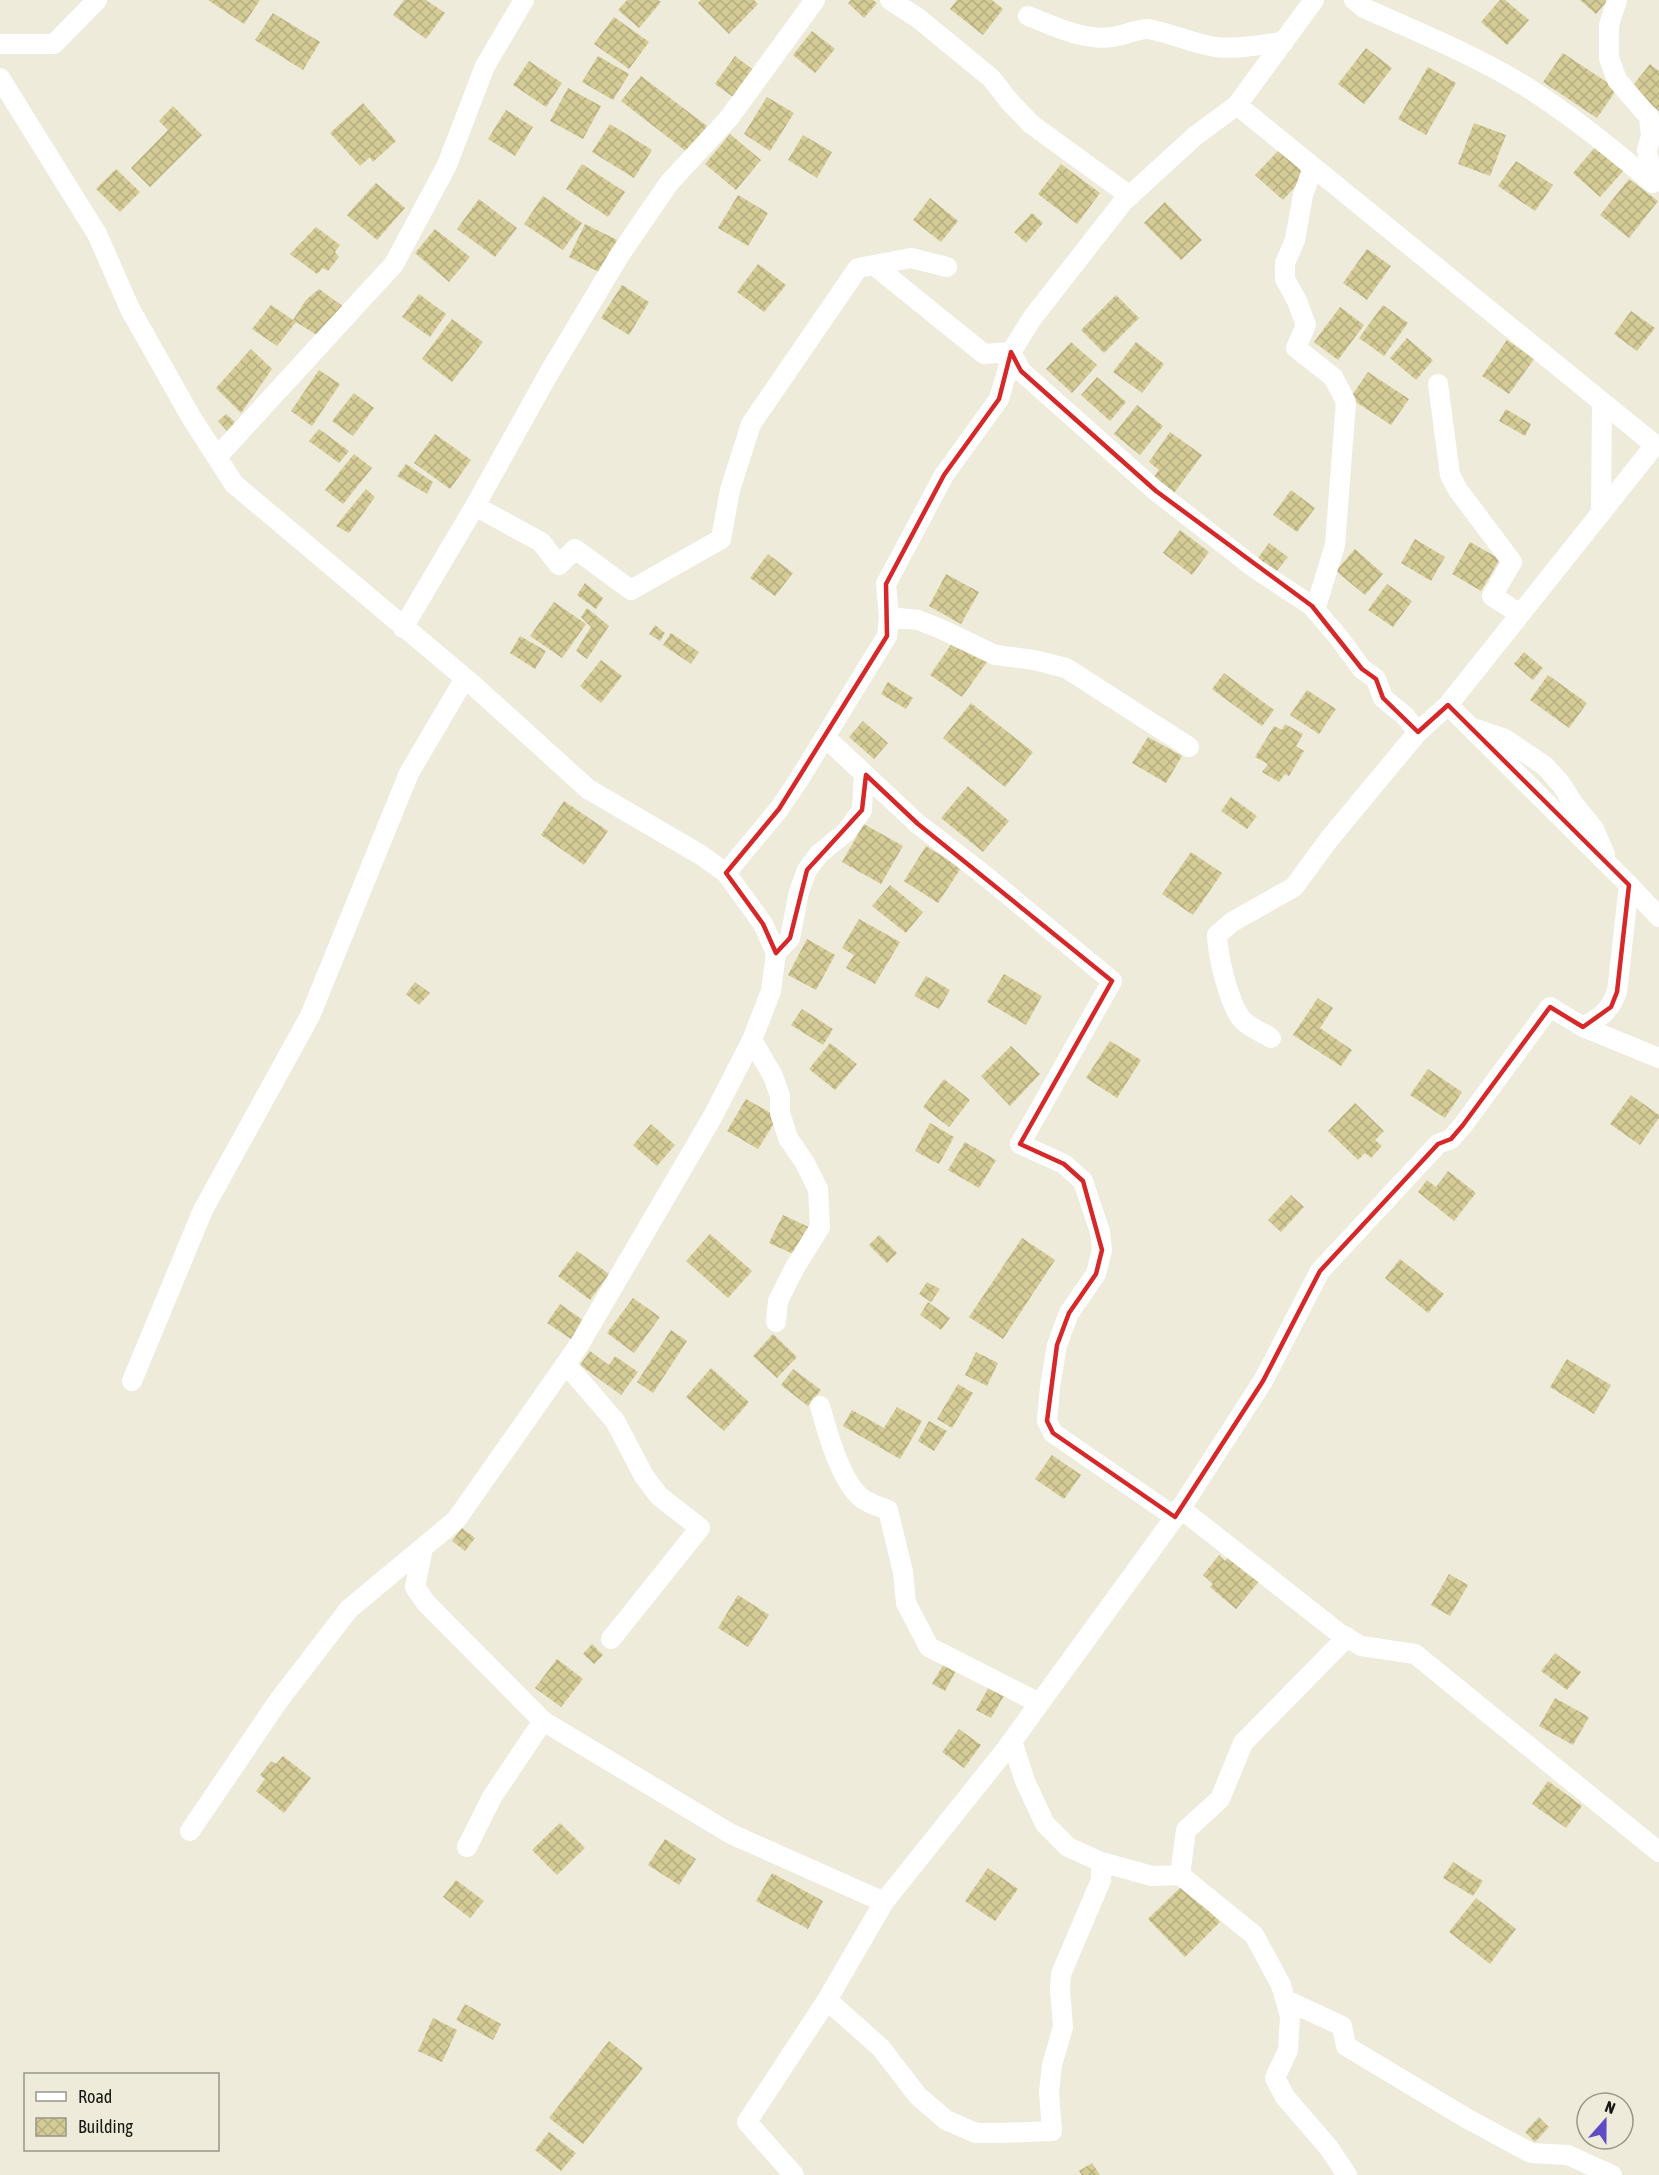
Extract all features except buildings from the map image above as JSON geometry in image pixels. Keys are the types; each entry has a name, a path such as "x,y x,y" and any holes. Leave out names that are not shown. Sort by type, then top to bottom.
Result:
{"street":[{"path":"0,44 54,44 97,0"},
{"path":"217,457 394,264 447,165 485,66 524,0"},
{"path":"404,628 549,373 625,247 669,183 729,118 815,0"},
{"path":"890,0 918,18 991,78 1031,124 1130,196"},
{"path":"726,873 779,809 826,738 887,636 889,617 886,584 944,475 999,399 1011,352 1033,317 1130,196 1195,136 1237,105 1314,0"},
{"path":"1354,0 1364,8 1461,52 1525,86 1595,135 1653,183 1647,150 1651,136 1649,117 1617,80 1609,58 1610,25 1617,0"},
{"path":"1028,16 1057,28 1084,35 1110,38 1130,34 1144,28 1215,47 1242,48 1284,42"},
{"path":"0,78 97,234 130,309 191,417 234,484 465,678 588,789 701,855 726,873 763,924 776,952 771,991 752,1040 713,1116 657,1214 566,1364 456,1520 349,1609 279,1700 190,1831"},
{"path":"1237,105 1602,402 1655,452 1601,513 1448,705 1418,732 1330,838 1294,887 1232,922 1217,936 1218,955 1240,1019 1271,1038"},
{"path":"1313,167 1303,195 1295,240 1285,263 1285,279 1306,325 1296,348 1334,377 1346,402 1335,544 1315,610"},
{"path":"475,506 541,542 559,565 575,549 631,590 721,539 730,490 751,424 858,268 875,267 911,258 947,267"},
{"path":"875,267 984,354 1011,352"},
{"path":"1011,352 1020,371 1156,491 1256,569 1315,610 1362,669 1376,679 1383,698 1405,716 1418,732"},
{"path":"1438,384 1450,475 1458,490 1512,562 1492,596 1520,614"},
{"path":"1601,513 1602,402"},
{"path":"889,617 918,620 994,655 1034,660 1066,668 1189,747"},
{"path":"132,1381 203,1210 310,1016 409,773 465,678"},
{"path":"1448,705 1610,865 1659,917"},
{"path":"826,738 918,824 983,874 1112,981 1020,1144 1064,1164 1083,1181 1100,1232 1102,1250 1096,1274 1069,1313 1057,1345 1047,1421 1053,1433 1178,1512 1361,1646 1415,1654 1659,1852"},
{"path":"776,952 790,938 799,892 807,870 819,855 846,832 862,810 864,774"},
{"path":"1582,1027 1599,1018 1611,1007 1617,992 1629,885"},
{"path":"794,2175 747,2122 827,2001 884,1902 1012,1741 1178,1512 1263,1381 1320,1271 1438,1144 1451,1139 1550,1007 1582,1027 1659,1058"},
{"path":"752,1040 773,1076 780,1096 780,1113 788,1138 805,1162 818,1189 820,1227 794,1269 778,1301 776,1322"},
{"path":"566,1364 615,1421 644,1476 659,1496 700,1528 611,1639"},
{"path":"820,1406 831,1448 851,1484 864,1500 888,1510 903,1572 906,1603 929,1647 1039,1703"},
{"path":"423,1548 415,1587 426,1603 543,1721 731,1834 884,1902"},
{"path":"1180,1875 1186,1830 1220,1799 1243,1743 1347,1637"},
{"path":"467,1847 492,1797 543,1721"},
{"path":"1012,1741 1025,1781 1045,1824 1068,1847 1101,1862 1152,1876 1180,1875 1254,1935 1281,1985 1290,2016 1288,2050 1275,2078 1285,2097 1329,2148 1347,2175"},
{"path":"827,2001 880,2048 918,2096 946,2120 976,2133 1052,2131 1049,2092 1052,2065 1063,2027 1060,1989 1062,1974 1101,1880 1101,1862"},
{"path":"1286,2000 1342,2026 1346,2046 1466,2118 1531,2153 1568,2155 1612,2175"}],"highlighted area":[{"path":"1011,352 1021,371 1156,491 1312,606 1362,669 1376,679 1383,698 1418,732 1448,705 1629,885 1617,992 1611,1007 1583,1027 1550,1007 1451,1139 1438,1144 1320,1271 1263,1381 1175,1517 1053,1433 1047,1421 1057,1345 1069,1313 1096,1274 1102,1250 1083,1181 1064,1164 1020,1144 1112,981 918,824 866,775 862,810 807,870 790,938 776,953 763,924 726,873 779,809 887,636 886,584 944,475 999,399"}]}
